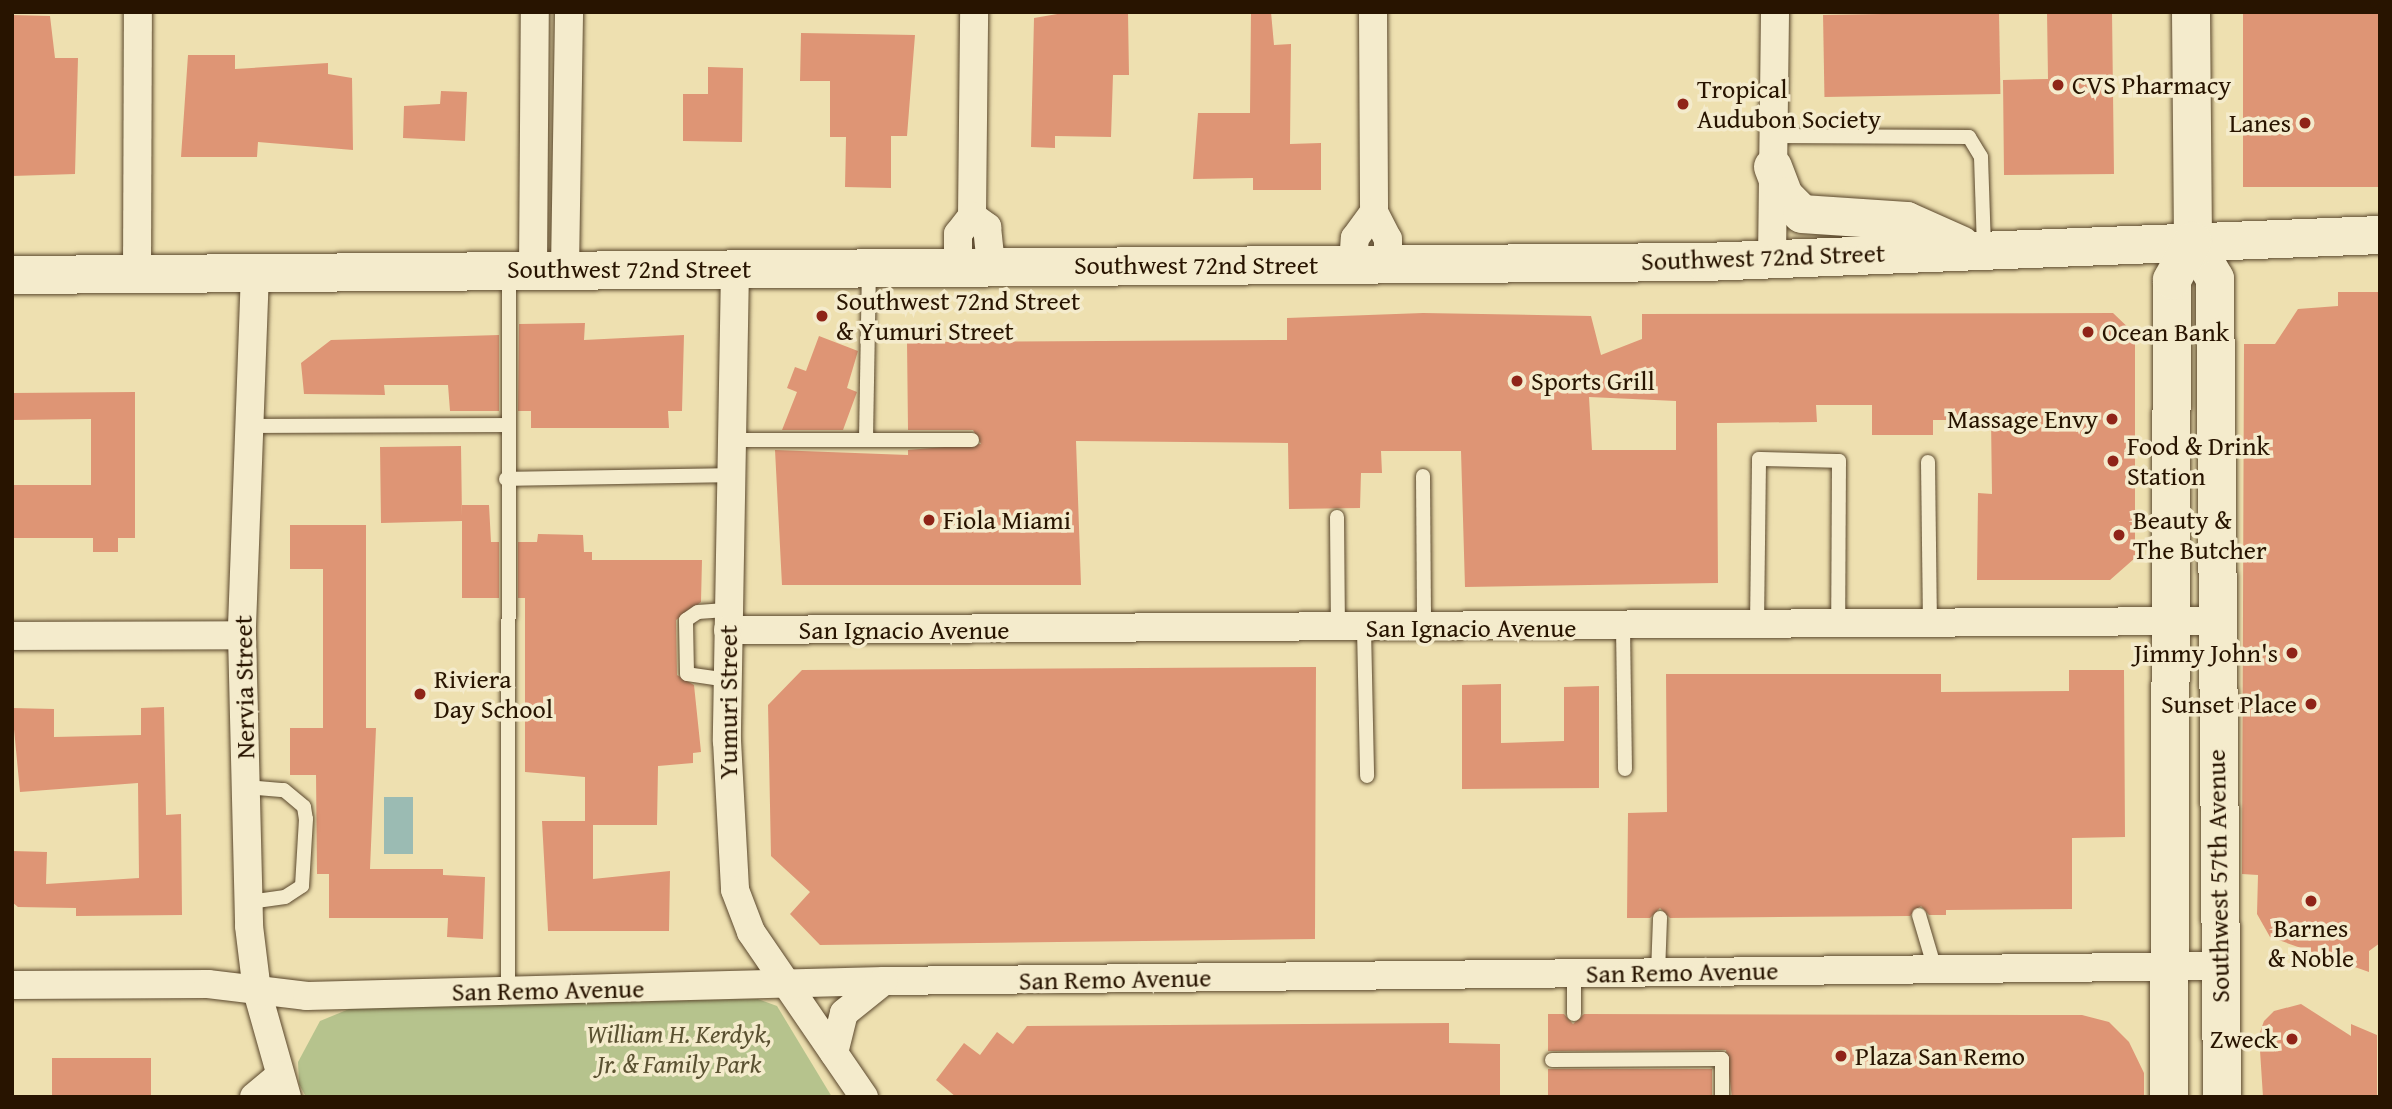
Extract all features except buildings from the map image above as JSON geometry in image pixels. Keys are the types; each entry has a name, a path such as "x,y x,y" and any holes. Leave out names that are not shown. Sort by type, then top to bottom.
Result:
{"main road":[{"name":"Southwest 57th Avenue","path":"2169,1097 2172,280 2193,241 2190,12"},
{"path":"1774,151 1784,196 1802,214 1907,221 1977,248"},
{"name":"Southwest 72nd Street","path":"12,275 1772,259 1977,248 2380,235"},
{"name":"Southwest 57th Avenue","path":"2193,241 2215,279 2214,621 2222,1097"}],"street":[{"path":"137,274 138,12"},
{"path":"535,12 536,270"},
{"path":"536,270 569,12"},
{"path":"974,12 972,216 958,234 974,266"},
{"path":"1371,264 1354,237 1374,212 1374,12"},
{"path":"1772,259 1775,12"},
{"name":"Yumuri Street","path":"735,269 728,680 735,890 744,918 864,1097"},
{"name":"Nervia Street","path":"255,272 242,635 249,902 257,991 284,1086"},
{"name":"San Ignacio Avenue","path":"729,620 1351,628 2214,621"},
{"path":"12,636 242,635"},
{"name":"San Remo Avenue","path":"12,985 208,984 307,996 508,989 789,986 884,981 2219,966"},
{"path":"834,1053 844,1013 884,981"},
{"path":"254,1097 284,1086"}],"lane":[{"path":"1774,151 1969,137 1981,157 1977,248"},
{"path":"866,439 869,267"},
{"path":"508,989 507,425 536,270"},
{"path":"250,426 507,425"},
{"path":"732,440 972,440"},
{"path":"1757,625 1759,459 1839,461 1838,625"},
{"path":"1928,462 1930,625"},
{"path":"506,479 731,475"},
{"path":"1423,476 1424,628"},
{"path":"1337,517 1367,776"},
{"path":"728,680 687,674 686,620 729,620"},
{"path":"1623,627 1625,769"},
{"path":"246,787 284,790 304,807 306,819 302,886 285,897 249,902"},
{"path":"1919,915 1935,969"},
{"path":"1658,973 1660,918"},
{"path":"1574,974 1574,1014"},
{"path":"1552,1060 1722,1059 1722,1097"}],"green space":[{"name":"William H. Kerdyk, Jr. & Family Park","path":"758,999 777,1006 832,1097 306,1097 299,1084 298,1062 320,1021 354,1007"}],"water":[{"path":"384,797 413,797 413,854 384,854"}],"place":[{"name":"CVS Pharmacy","path":"2058,85"},
{"name":"Tropical Audubon Society","path":"1683,104"},
{"name":"Lanes","path":"2305,123"},
{"name":"Southwest 72nd Street & Yumuri Street","path":"822,316"},
{"name":"Ocean Bank","path":"2088,332"},
{"name":"Sports Grill","path":"1517,381"},
{"name":"Massage Envy","path":"2112,419"},
{"name":"Food & Drink Station","path":"2113,461"},
{"name":"Fiola Miami","path":"929,520"},
{"name":"Beauty & The Butcher","path":"2119,535"},
{"name":"Jimmy John's","path":"2292,653"},
{"name":"Riviera Day School","path":"420,694"},
{"name":"Sunset Place","path":"2311,704"},
{"name":"Barnes & Noble","path":"2311,901"},
{"name":"Zweck","path":"2292,1039"},
{"name":"Plaza San Remo","path":"1841,1056"}]}
